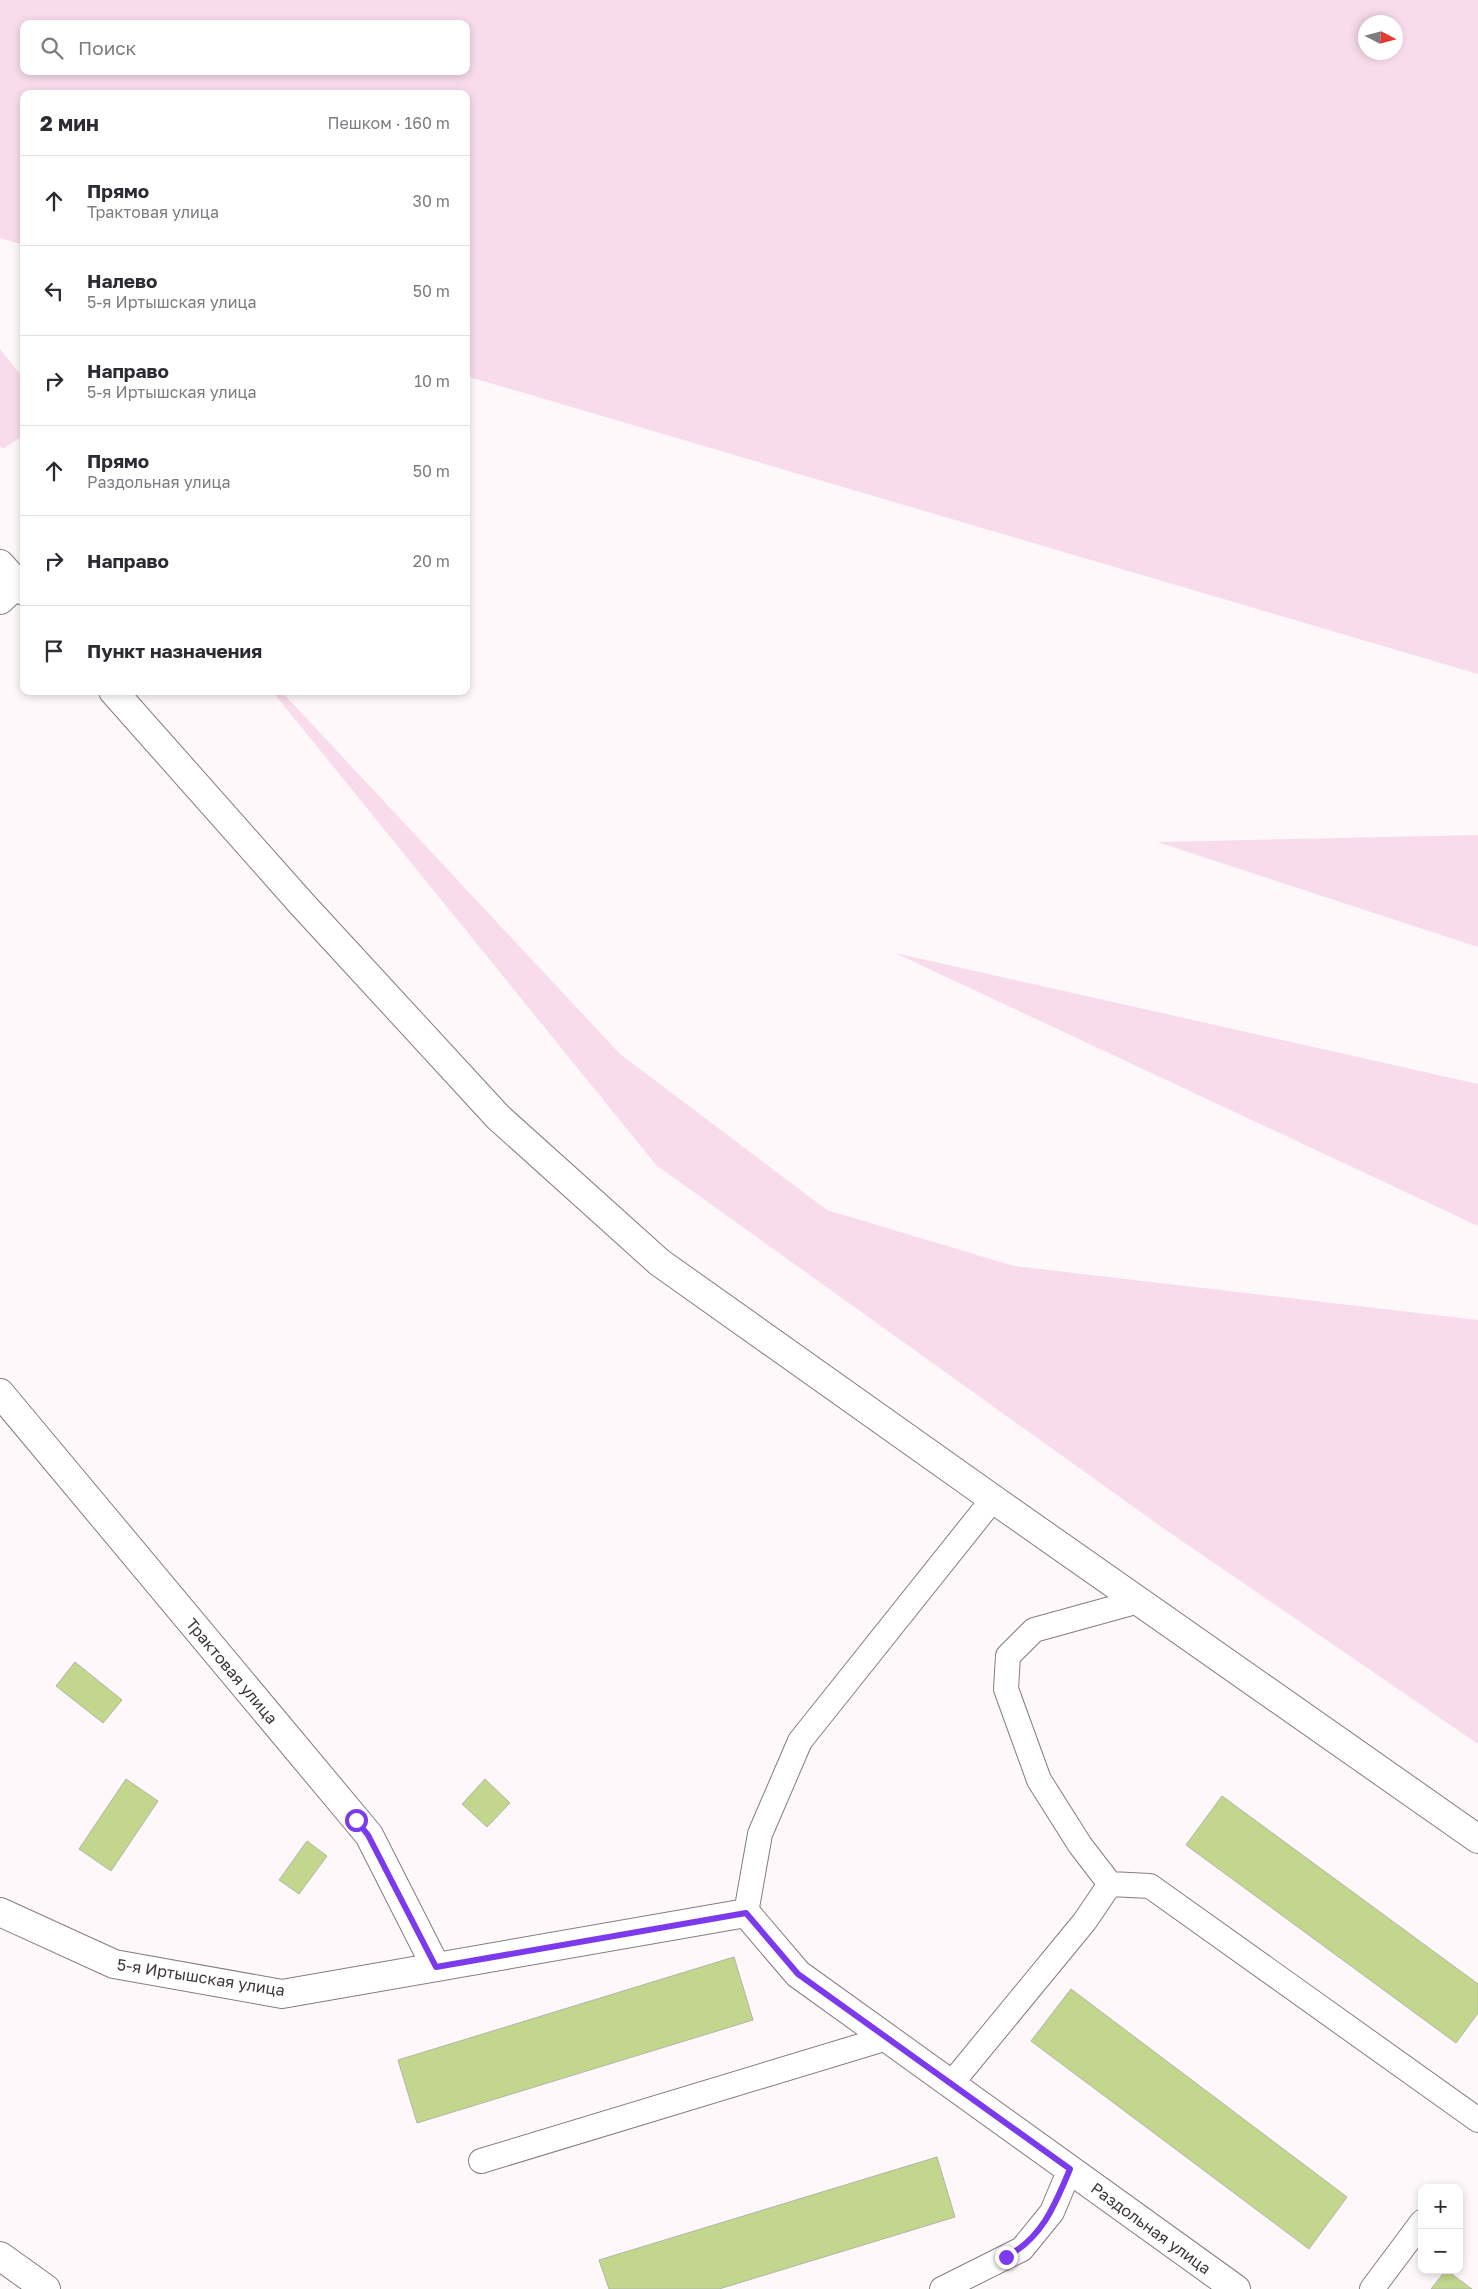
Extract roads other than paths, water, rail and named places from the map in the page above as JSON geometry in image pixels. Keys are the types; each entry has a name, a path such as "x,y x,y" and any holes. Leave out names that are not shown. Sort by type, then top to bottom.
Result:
{"street":[{"path":"117,695 301,903 498,1117 659,1262 993,1499 1478,1838"},
{"name":"Трактовая улица","path":"0,1393 368,1835 436,1967"},
{"name":"5-я Иртышская улица","path":"0,1912 114,1964 282,1994 746,1913"},
{"name":"Раздольная улица","path":"746,1913 798,1974 1236,2289"},
{"path":"0,2256 46,2289"}],"lane":[{"path":"746,1913 760,1834 800,1741 993,1499"},
{"path":"1139,1601 1034,1630 1008,1656 1006,1689 1039,1780 1080,1846 1110,1884 1150,1886 1478,2120"},
{"path":"951,2084 1085,1921 1110,1884"},
{"path":"481,2161 887,2038"},
{"path":"942,2289 1022,2248 1052,2212 1070,2169"},
{"path":"1372,2289 1418,2227"}]}
